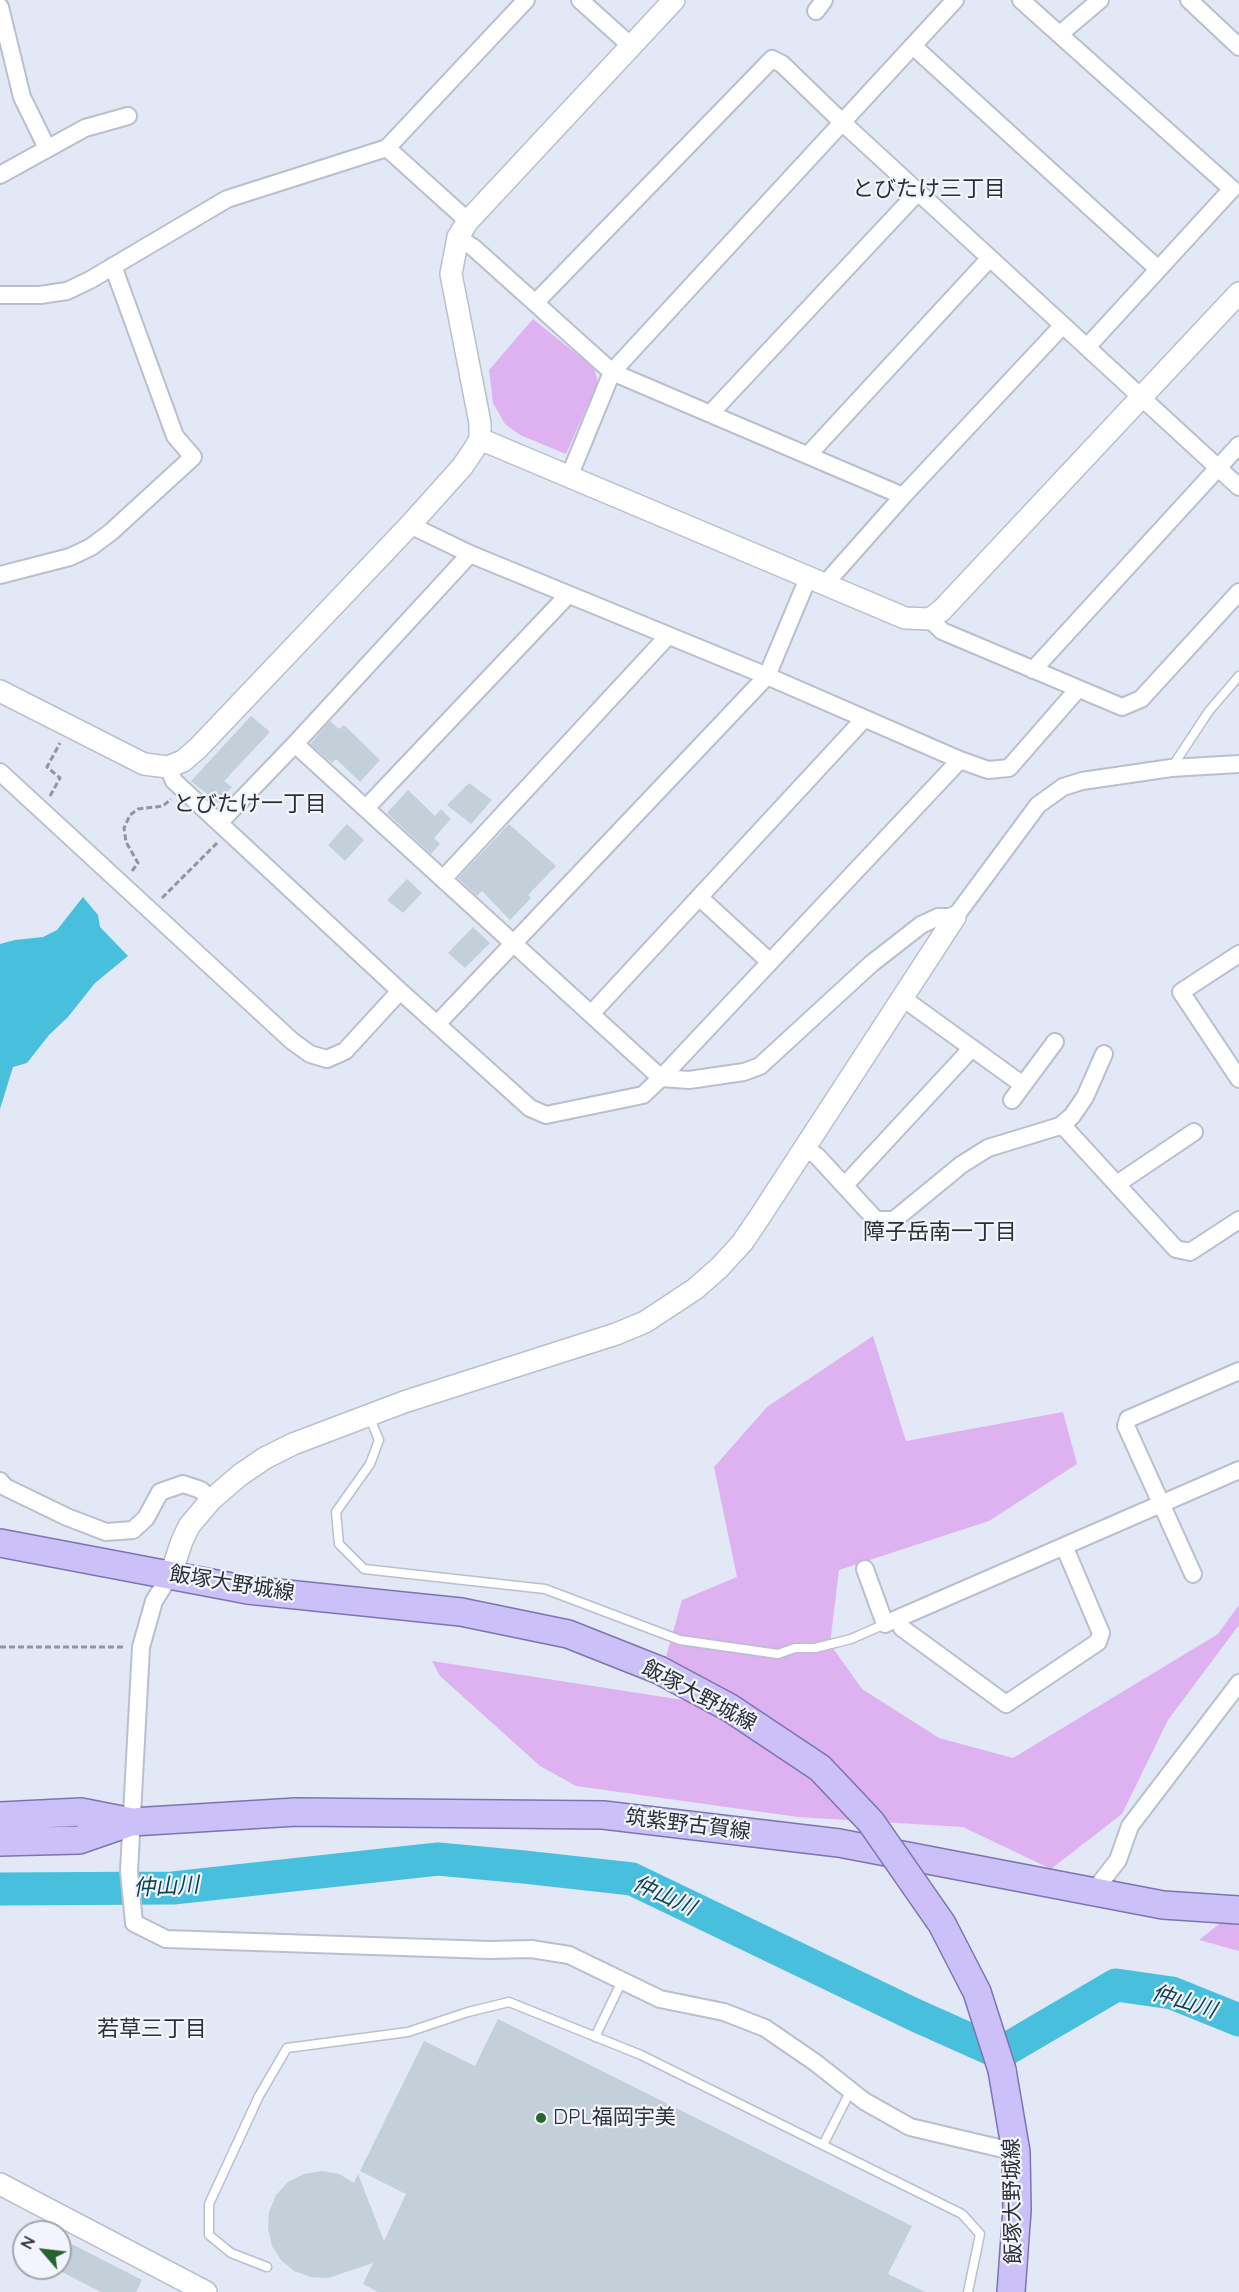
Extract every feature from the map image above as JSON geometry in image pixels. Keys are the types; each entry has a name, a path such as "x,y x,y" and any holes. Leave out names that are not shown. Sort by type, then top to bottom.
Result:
{"main road":[{"name":"飯塚大野城線","path":"0,1543 248,1590 461,1612 568,1634 659,1670 730,1708 820,1768 871,1822 942,1923 977,1992 1002,2070 1016,2152 1017,2210 1011,2292"},
{"name":"筑紫野古賀線","path":"0,1816 81,1812 132,1822 296,1812 603,1815 839,1843 1163,1905 1239,1911"},
{"name":"筑紫野古賀線","path":"0,1842 79,1840 132,1822"}],"street":[{"path":"0,295 67,291 226,199 387,148 526,0"},
{"path":"580,0 631,46"},
{"path":"0,691 144,764 168,767 183,761 198,748 410,525 462,467 480,439 480,423 451,274 463,229 674,0"},
{"path":"568,477 612,372 955,0"},
{"path":"1021,0 1235,185 1088,346"},
{"path":"1060,34 1100,0"},
{"path":"1189,0 1239,47"},
{"path":"0,8 22,97 47,148"},
{"path":"913,46 1158,269"},
{"path":"535,303 772,59 782,64 843,123 1239,487"},
{"path":"0,175 85,128 128,116"},
{"path":"387,148 463,229 474,248 612,372 903,496"},
{"path":"710,414 918,192"},
{"path":"808,455 990,258"},
{"path":"0,575 70,557 91,547 111,532 193,457 175,436 113,266"},
{"path":"480,439 905,618 930,619 942,610 1239,293"},
{"path":"437,1024 767,676 817,581 903,496 1063,325"},
{"path":"1033,670 1239,445"},
{"path":"410,525 470,554 988,770 1009,768 1078,689"},
{"path":"224,827 296,744 470,554"},
{"path":"930,619 942,631 1122,707 1141,699 1239,592"},
{"path":"366,808 568,595"},
{"path":"443,879 668,636"},
{"path":"591,1014 864,719"},
{"path":"296,744 661,1078 689,1080 711,1078 744,1072 760,1066 871,964 921,925 938,916 955,917"},
{"path":"168,767 174,781 400,991 530,1108 546,1115 643,1095 960,760"},
{"path":"1016,2152 981,2146 910,2127 864,2101 784,2038 765,2028 724,2012 660,1999 569,1955 531,1949 490,1950 166,1939 134,1923 129,1871 141,1647 153,1601 171,1574 189,1526 212,1500 240,1475 265,1458 293,1444 449,1386 616,1334 645,1322 695,1289 719,1268 742,1243 904,999 955,917 1038,806 1049,796 1063,787 1082,781 1171,768 1239,764"},
{"path":"0,772 292,1041 310,1054 327,1059 345,1051 400,991"},
{"path":"699,897 770,962"},
{"path":"1239,954 1182,992 1239,1079"},
{"path":"904,999 1023,1085"},
{"path":"1012,1100 1055,1042"},
{"path":"845,1185 972,1048"},
{"path":"804,1148 817,1156 876,1220 894,1220 960,1165 988,1148 1060,1126 1072,1116 1085,1097 1104,1054"},
{"path":"1060,1126 1176,1249 1190,1251 1239,1220"},
{"path":"1117,1184 1194,1132"},
{"path":"1193,1574 1126,1426 1128,1419 1239,1371"},
{"path":"892,1621 1239,1470"},
{"path":"0,1481 5,1486 68,1517 106,1532 133,1530 146,1518 160,1492 183,1484 201,1490 212,1500"},
{"path":"865,1569 892,1621 1005,1704 1098,1642 1101,1633 1064,1546"},
{"path":"1095,1891 1118,1860 1130,1826 1239,1683"},
{"path":"0,2184 206,2292"}],"lane":[{"path":"1171,768 1209,711 1239,676"},
{"path":"369,1415 379,1440 370,1464 336,1512 339,1544 364,1569 545,1588 680,1640 778,1654 795,1648 815,1648 851,1639 892,1621"},
{"path":"595,2037 622,1981"},
{"path":"267,2267 231,2253 209,2235 209,2204 259,2096 287,2048 408,2032 468,2012 509,2002 641,2055 962,2214 980,2234 968,2292"},
{"path":"823,2145 851,2090"}],"path":[{"path":"42,811 60,778 47,767 69,726"},
{"path":"123,885 138,864 126,842 124,828 130,815 138,809 163,806 182,788"},
{"path":"151,910 224,827"},
{"path":"0,1647 141,1647"}],"shaded area":[{"path":"533,319 594,368 598,382 566,454 520,435 505,424 493,403 489,370"},
{"path":"873,1336 906,1441 1063,1412 1077,1464 989,1521 839,1570 830,1644 862,1689 939,1738 1013,1758 1218,1634 1239,1605 1239,1625 1168,1720 1122,1814 1051,1869 963,1827 798,1817 576,1786 540,1766 440,1676 432,1661 683,1700 666,1657 682,1600 737,1577 714,1467 767,1407"},
{"path":"1239,1908 1239,1951 1199,1940"}],"water":[{"path":"83,897 98,915 100,927 128,956 95,983 27,1063 13,1067 0,1109 0,944 43,937 57,930"}],"building":[{"path":"251,716 270,732 224,781 232,787 218,803 191,781"},
{"path":"330,721 339,729 344,725 380,760 360,782 336,759 332,763 310,744"},
{"path":"469,783 492,800 471,824 447,805"},
{"path":"408,790 435,816 441,809 451,819 434,838 440,844 431,854 387,813"},
{"path":"347,824 364,840 345,861 328,845"},
{"path":"509,824 556,866 528,895 531,898 510,920 482,891 477,896 458,878"},
{"path":"407,879 422,893 403,913 387,900"},
{"path":"473,927 490,943 465,968 448,953"},
{"name":"DPL福岡宇美","path":"498,2019 912,2226 888,2274 925,2292 378,2292 363,2284 373,2263 328,2278 311,2277 294,2271 281,2260 272,2246 268,2229 269,2212 276,2195 288,2182 304,2174 322,2171 339,2174 354,2183 358,2174 384,2241 406,2194 360,2171 424,2041 475,2066"},
{"path":"72,2244 142,2280 136,2292 101,2292 72,2277"}],"waterway":[{"name":"仲山川","path":"0,1889 173,1888 438,1859 524,1867 632,1879 915,2015 1000,2053 1116,1985 1172,1993 1239,2020"}],"place":[{"name":"DPL福岡宇美","path":"541,2118"}],"district":[{"name":"とびたけ三丁目","path":"929,189"},
{"name":"とびたけ一丁目","path":"250,804"},
{"name":"障子岳南一丁目","path":"940,1232"},
{"name":"若草三丁目","path":"152,2029"}]}
